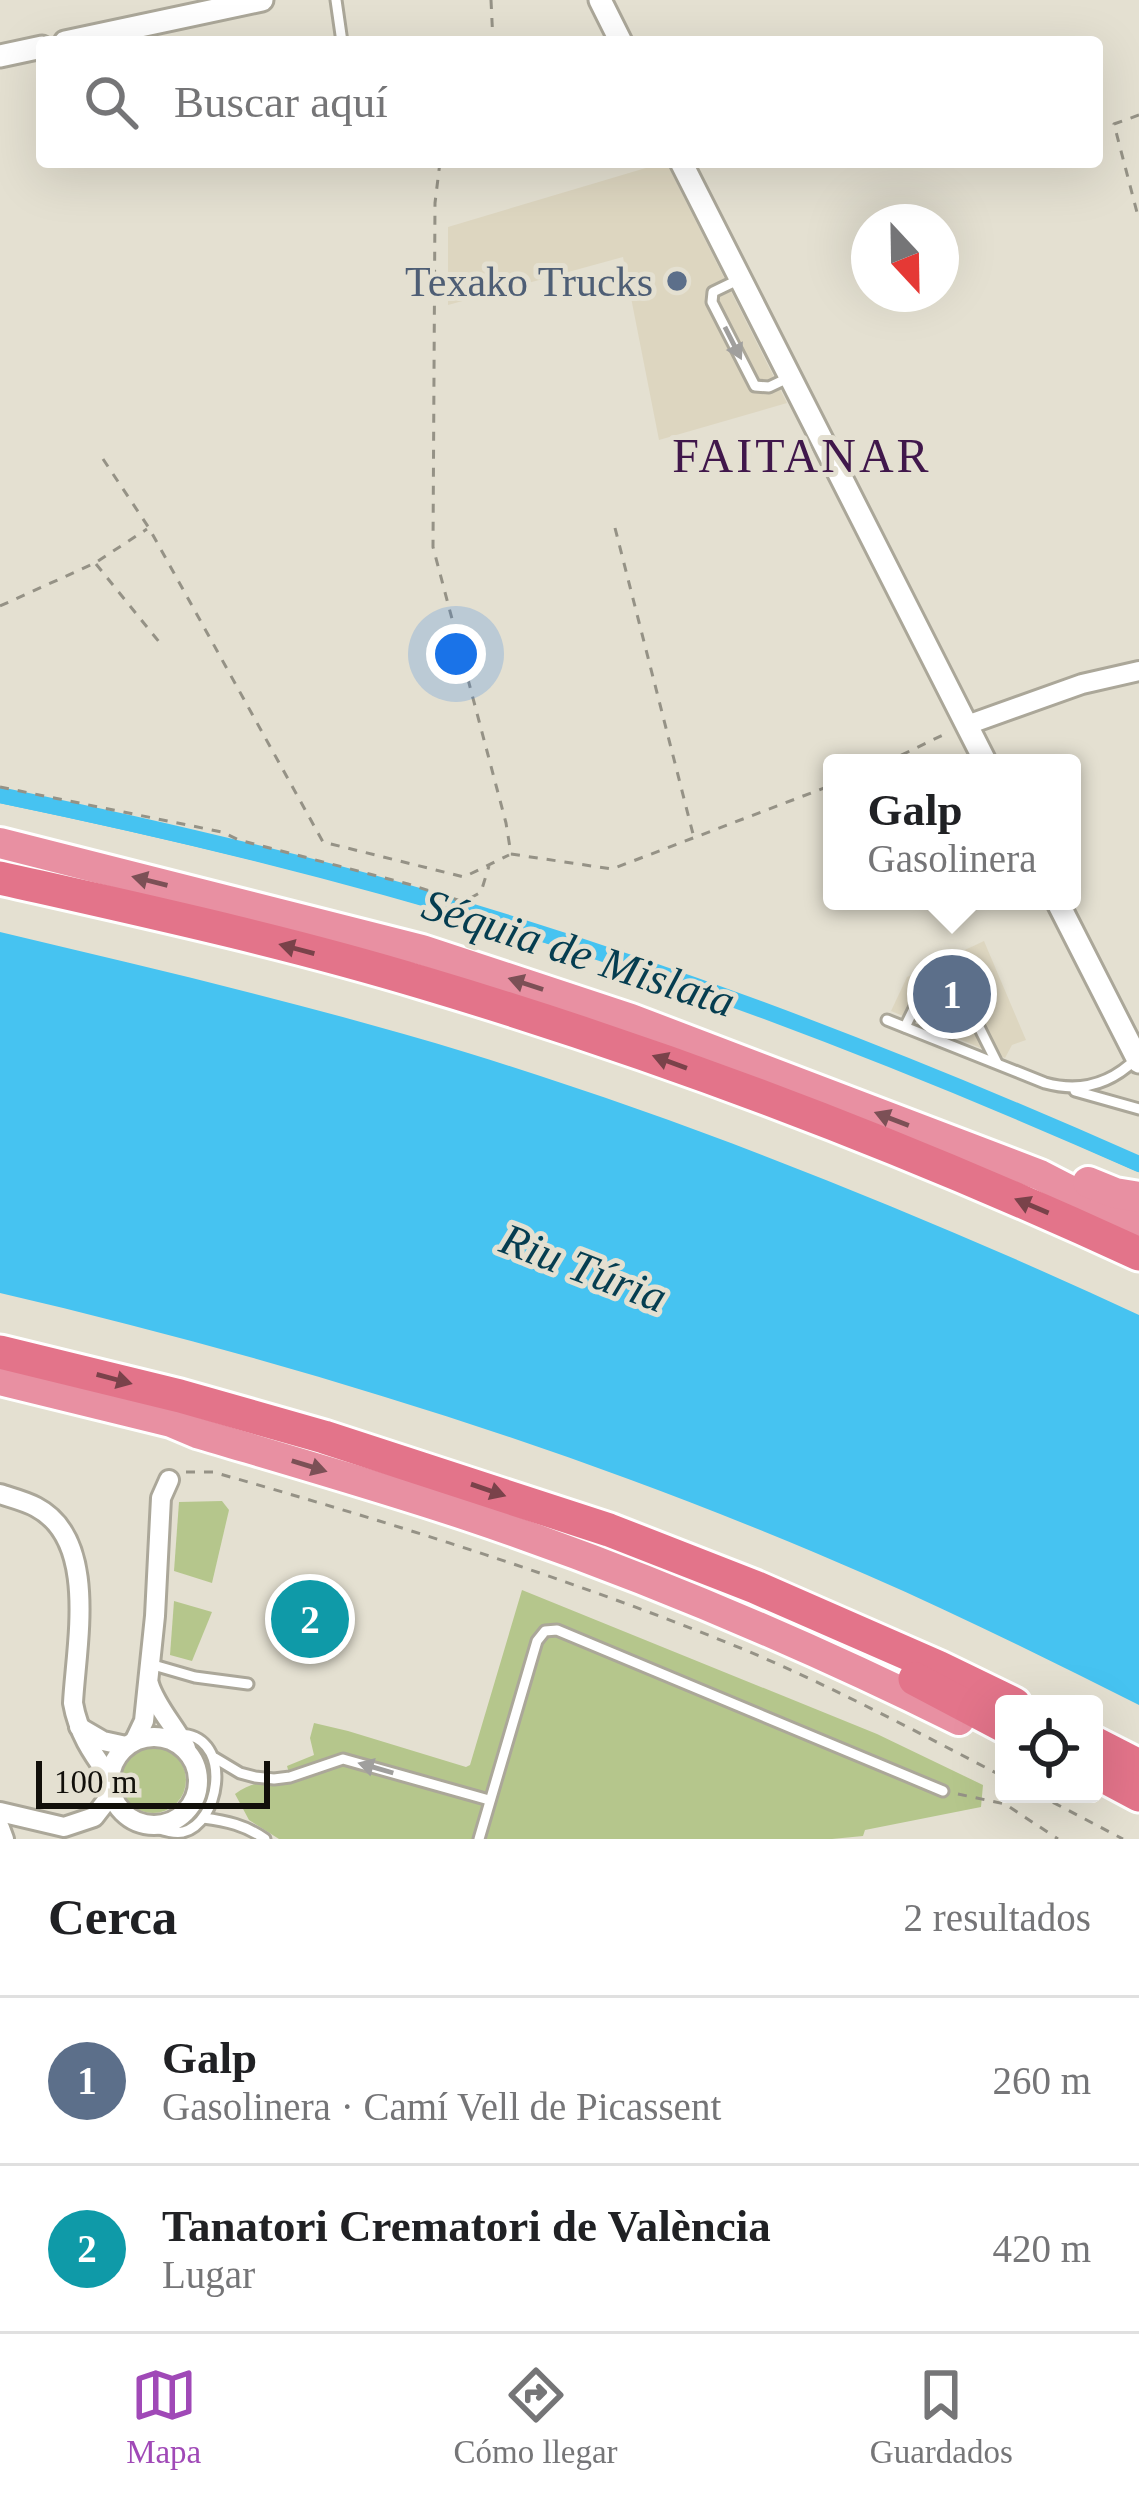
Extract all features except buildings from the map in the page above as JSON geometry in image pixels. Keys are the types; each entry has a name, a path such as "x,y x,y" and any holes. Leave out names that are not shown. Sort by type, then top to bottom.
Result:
{"highway":[{"path":"0,843 422,950 632,1019 1040,1175 1139,1226"},
{"path":"0,878 398,976 623,1046 910,1153 1139,1254"},
{"path":"1040,1175 1078,1178 1139,1197"},
{"path":"0,1352 324,1437 608,1530 754,1587 996,1695"},
{"path":"0,1380 172,1422 471,1516 741,1621 995,1738"},
{"path":"0,1396 167,1434 197,1433"},
{"path":"577,1521 603,1540 856,1647 995,1721"},
{"path":"1103,1748 1139,1766"},
{"path":"1103,1776 1139,1795"},
{"path":"1103,1791 1139,1810"}],"street":[{"path":"93,36 262,0"},
{"path":"600,0 618,36"},
{"path":"0,56 36,48"},
{"path":"684,168 982,754"},
{"path":"967,725 1082,684 1139,671"},
{"path":"1062,910 1131,1027 1138,1060"},
{"path":"0,1813 64,1827 94,1817 111,1785 112,1764 144,1721 161,1498 169,1480"},
{"path":"0,1494 38,1508 68,1539 79,1584 73,1703 79,1727 125,1815 146,1825 172,1821 192,1804 198,1778 189,1754 169,1735 153,1697 149,1672"},
{"path":"79,1727 103,1741 130,1743 169,1735"},
{"path":"0,1828 4,1839"}],"lane":[{"path":"336,0 341,36"},
{"path":"740,279 713,292 712,302 722,323 755,386 769,387 790,377"},
{"path":"905,1027 931,974 964,994"},
{"path":"974,1017 997,1063"},
{"path":"886,1020 1045,1083 1139,1109"},
{"path":"1070,1090 1119,1076 1138,1060"},
{"path":"479,1839 537,1641 545,1631 557,1630 944,1791"},
{"path":"149,1672 248,1684"},
{"path":"169,1735 203,1741 215,1758 254,1778 290,1777 343,1759 489,1800"},
{"path":"146,1825 188,1831 203,1818 214,1785 215,1758"},
{"path":"203,1818 250,1828 265,1839"}],"path":[{"path":"491,0 493,36"},
{"path":"1139,115 1114,124 1139,220"},
{"path":"439,168 435,203 434,547 511,854"},
{"path":"103,459 149,528 323,842 464,877 511,854 613,869 823,788"},
{"path":"0,606 95,563 149,528"},
{"path":"614,528 694,837"},
{"path":"95,563 160,643"},
{"path":"904,754 967,725"},
{"path":"0,787 222,832 464,902 482,892 489,864"},
{"path":"169,1480 179,1473 213,1472 532,1569 736,1646 886,1715 995,1772"},
{"path":"944,1791 1005,1804 1058,1839"},
{"path":"1054,1803 1123,1839"}],"shaded area":[{"name":"Texako Trucks","path":"646,168 669,168 787,403 659,440 623,257 448,305 448,227"},
{"path":"984,941 1026,1040 1012,1045 1005,1058 891,1011 907,977"}],"green space":[{"path":"222,1501 229,1510 212,1583 174,1571 179,1502"},
{"path":"522,1590 877,1734 983,1785 981,1807 832,1839 279,1839 249,1820 235,1794 262,1783 292,1784 287,1766 314,1755 310,1738 314,1723 470,1765"},
{"path":"174,1601 212,1612 192,1661 170,1655"},
{"path":"153,1747 176,1757 186,1780 176,1803 153,1813 130,1803 120,1780 130,1757"}],"water":[{"name":"Riu Túria","path":"0,932 352,1019 554,1080 808,1173 1139,1315 1139,1705 901,1590 548,1450 331,1380 0,1293"}],"waterway":[{"name":"Séquia de Mislata","path":"0,795 299,863 587,948 866,1049 1139,1164"},
{"path":"0,801 332,879 550,942 871,1056 1139,1170"}],"place":[{"name":"Texako Trucks","path":"677,281"},
{"name":"Galp","path":"952,994"},
{"name":"Tanatori Crematori de València","path":"310,1619"}],"district":[{"name":"FAITANAR","path":"802,455"}]}
